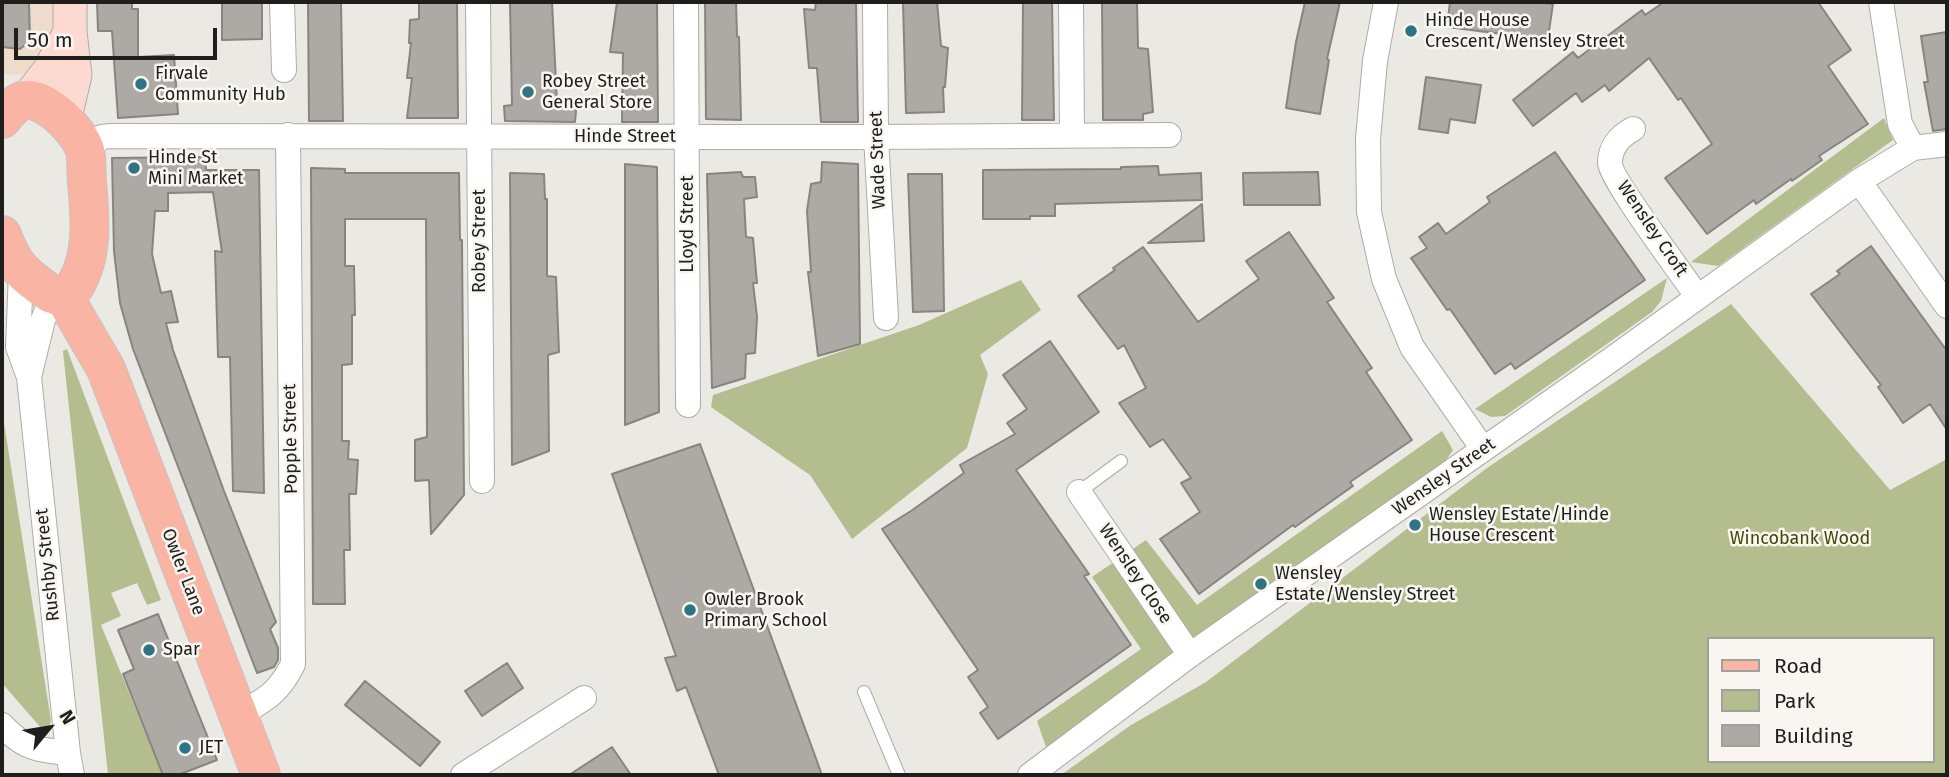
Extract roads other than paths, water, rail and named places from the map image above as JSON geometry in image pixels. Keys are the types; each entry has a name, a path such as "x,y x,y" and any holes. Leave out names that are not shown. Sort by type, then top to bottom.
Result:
{"main road":[{"path":"2,235 21,272 58,295 72,290 80,278 89,250 87,135 46,106 12,102"},
{"name":"Owler Lane","path":"89,250 106,369"},
{"name":"Owler Lane","path":"58,295 106,369 261,775"}],"street":[{"path":"282,2 284,69"},
{"name":"Robey Street","path":"478,2 482,481"},
{"name":"Lloyd Street","path":"686,2 688,405"},
{"name":"Wade Street","path":"875,2 877,137 886,318"},
{"path":"1071,2 1072,135"},
{"path":"1386,2 1375,61 1368,139 1368,212 1384,279 1412,347 1483,449"},
{"path":"1881,2 1900,124 1913,148"},
{"path":"12,102 49,71 70,17"},
{"path":"70,17 75,75 87,135"},
{"name":"Wensley Croft","path":"1633,129 1622,135 1612,149 1610,166 1697,296"},
{"name":"Hinde Street","path":"87,135 1169,135"},
{"name":"Popple Street","path":"237,716 259,704 284,684 293,664 288,135"},
{"name":"Wensley Street","path":"1031,775 1190,655 1859,181 1913,148 1947,144"},
{"path":"1859,181 1947,306"},
{"name":"Rushby Street","path":"21,272 18,347 29,377 70,764"},
{"name":"Rushby Street","path":"29,377 43,320 58,295"},
{"name":"Wensley Close","path":"1079,492 1190,655"},
{"path":"463,775 584,698"},
{"path":"2,725 23,745 70,764"}],"lane":[{"path":"1079,492 1121,461"},
{"path":"864,692 899,775"}],"place":[{"name":"Hinde House Crescent/Wensley Street","path":"1411,31"},
{"name":"Firvale Community Hub","path":"141,84"},
{"name":"Robey Street General Store","path":"528,92"},
{"name":"Hinde St Mini Market","path":"134,168"},
{"name":"Wensley Estate/Hinde House Crescent","path":"1415,525"},
{"name":"Wensley Estate/Wensley Street","path":"1261,584"},
{"name":"Owler Brook Primary School","path":"690,610"},
{"name":"Spar","path":"149,650"},
{"name":"JET","path":"185,748"}],"park label":[{"name":"Wincobank Wood","path":"1800,539"}]}
